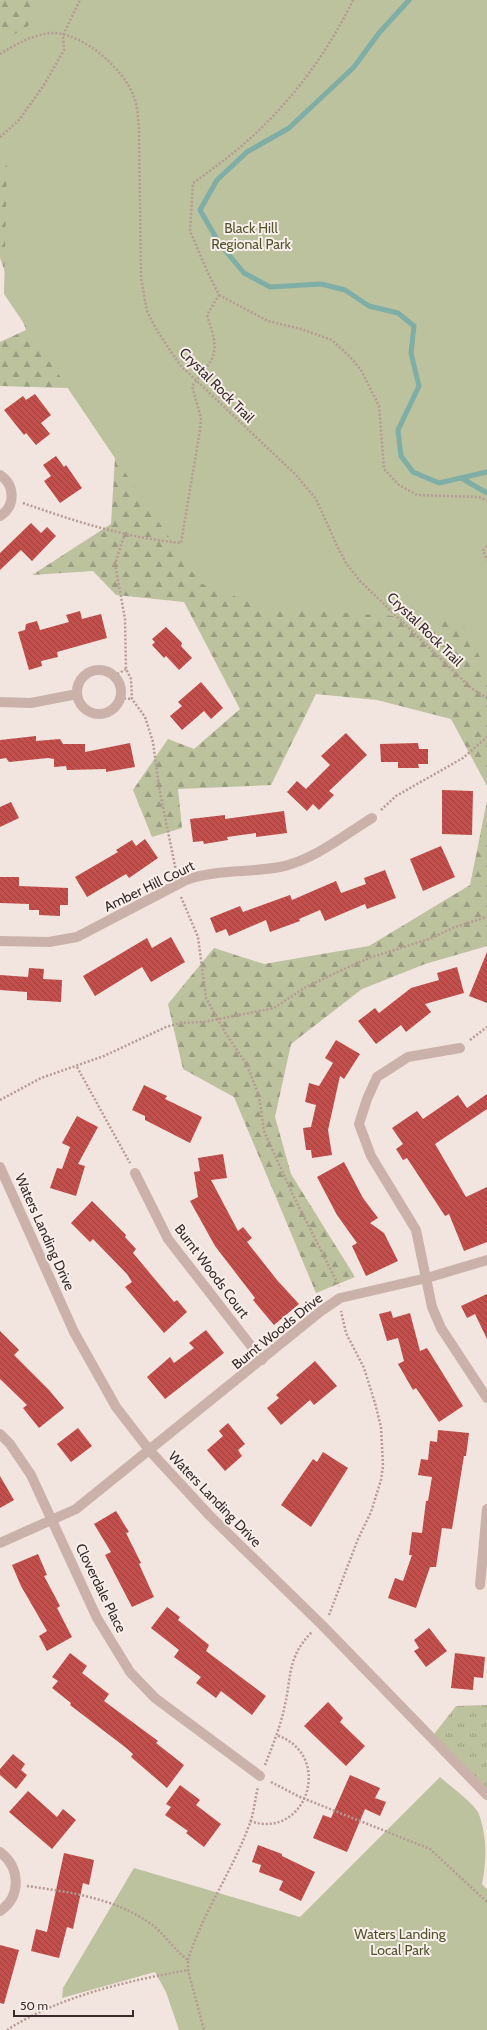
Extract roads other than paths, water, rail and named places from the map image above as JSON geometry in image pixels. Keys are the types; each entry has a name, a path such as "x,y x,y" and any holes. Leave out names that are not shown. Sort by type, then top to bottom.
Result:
{"street":[{"path":"0,475 10,485 12,500 9,508 0,516"},
{"path":"102,670 114,676 120,686 120,698 111,710 97,713 90,712 84,707 77,694 79,681 89,672 102,670"},
{"path":"0,702 31,702 77,694"},
{"name":"Amber Hill Court","path":"0,941 49,942 77,936 186,880 200,875 280,867 306,860 372,818"},
{"path":"460,1048 408,1057 377,1077 367,1099 359,1124 371,1156 416,1230 432,1307 441,1328 487,1398"},
{"name":"Waters Landing Drive","path":"0,1166 74,1332 116,1407 150,1451 210,1516 322,1625 487,1795"},
{"name":"Burnt Woods Court","path":"135,1173 168,1239 262,1360"},
{"name":"Burnt Woods Drive","path":"0,1543 76,1509 340,1298 427,1278 487,1260"},
{"name":"Cloverdale Place","path":"0,1434 10,1444 31,1475 97,1618 130,1672 155,1698 260,1776"},
{"path":"480,1585 487,1509"},
{"path":"0,1852 6,1856 13,1866 16,1876 16,1884 12,1898 0,1911"}],"waterway":[{"path":"409,0 379,33 354,67 289,128 247,152 217,180 200,210 219,243 244,273 270,287 321,284 345,290 369,306 398,313 414,326 411,353 419,386 398,430 401,456 413,472 439,483 487,472"},
{"path":"461,478 487,493"}],"park label":[{"name":"Black Hill Regional Park","path":"251,236"},
{"name":"Waters Landing Local Park","path":"400,1942"}]}
